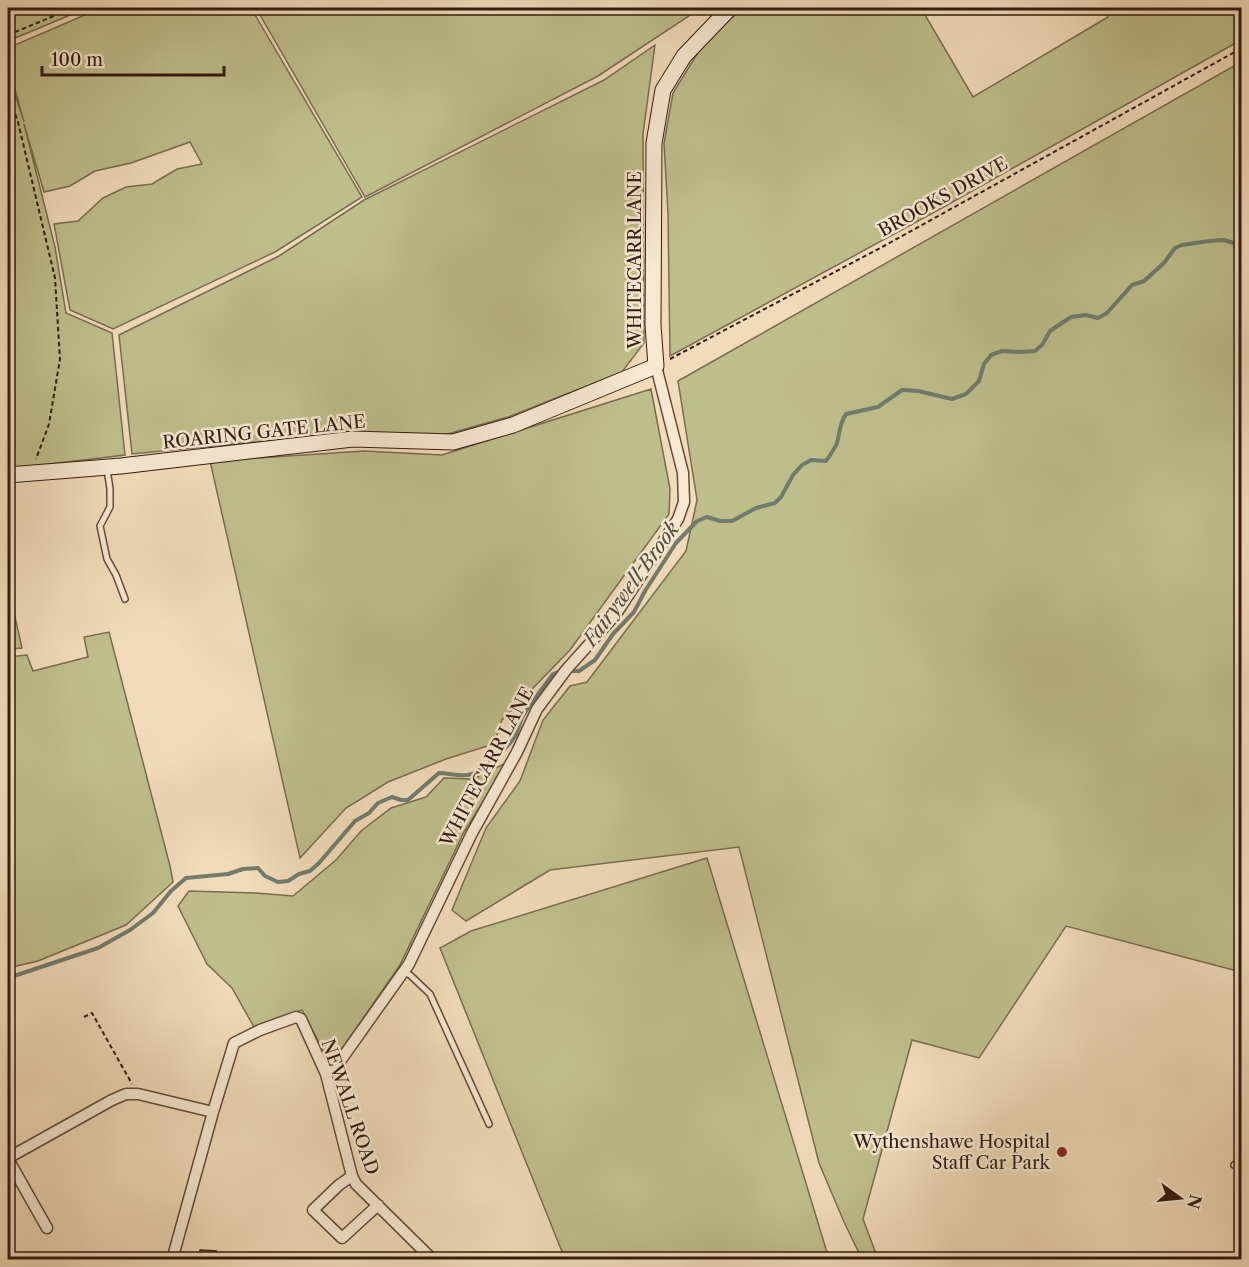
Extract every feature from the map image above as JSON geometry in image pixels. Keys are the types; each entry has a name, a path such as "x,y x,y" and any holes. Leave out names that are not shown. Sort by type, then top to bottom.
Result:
{"street":[{"name":"WHITECARR LANE","path":"326,1074 338,1064 409,964 472,833 517,752 537,709 566,670 616,614 678,519 684,502 683,473 656,366 653,325 654,143 663,90 684,56 730,8"},
{"name":"ROARING GATE LANE","path":"8,476 353,440 453,442 513,425 656,366"},
{"name":"NEWALL ROAD","path":"172,1260 234,1043 260,1030 296,1017 301,1019 326,1074 356,1184 433,1260"},
{"path":"47,1228 8,1158 126,1094 138,1094 213,1112"},
{"path":"352,1176 313,1210 342,1238 378,1205"}],"lane":[{"path":"107,467 110,507 100,526 107,560 116,575 125,599"},
{"path":"403,972 410,975 430,994 489,1124"},
{"path":"1234,1166 1242,1167"}],"path":[{"path":"8,35 73,8"},
{"name":"BROOKS DRIVE","path":"656,366 884,246 1242,48"},
{"path":"8,93 18,122 55,278 60,359 49,424 31,473"},
{"path":"84,1017 92,1013 138,1094"}],"green space":[{"path":"8,8 87,8 8,41"},
{"path":"101,8 251,8 362,197 275,252 113,329 70,310 54,224 78,221 103,198 126,187 152,184 177,169 202,164 190,142 131,163 95,171 70,186 44,192 24,124 55,247 66,313 112,333 125,455 8,469 8,73 24,122 8,64 8,48"},
{"path":"256,8 698,8 598,76 365,197"},
{"path":"743,8 921,8 973,97 1108,17 1107,8 1241,8 1241,40 940,209 670,356 668,213 664,143 673,93 705,41"},
{"path":"655,45 643,134 644,343 622,372 508,417 444,435 351,433 132,454 119,335 279,256 364,200 604,80"},
{"path":"1241,62 1241,972 1066,926 979,1058 912,1040 863,1219 878,1259 862,1259 819,1163 739,847 550,870 466,921 452,910 486,828 520,781 543,720 570,686 587,682 686,551 697,500 678,381"},
{"path":"651,389 670,489 669,514 570,650 502,720 494,744 446,759 388,782 346,808 300,858 210,461 364,451 442,455"},
{"path":"8,586 22,648 8,649"},
{"path":"109,632 173,882 126,925 38,961 8,968 8,657 27,655 33,671 88,657 84,637"},
{"path":"508,762 464,832 400,965 337,1056 329,1062 302,1010 254,1027 232,988 207,964 178,906 189,891 293,896 336,860 361,831 391,808 426,797 444,778 473,779"},
{"path":"707,858 829,1259 565,1259 440,948 471,931"}],"building":[{"path":"200,1250 216,1251 215,1255 238,1256 237,1260 200,1260"}],"waterway":[{"name":"Fairywell Brook","path":"568,671 579,671 595,660 613,634 634,612 676,543 697,521 707,517 720,521 732,521 756,508 775,503 802,465 811,460 826,461 837,443 846,414 878,407 902,390 918,391 952,399 966,394 979,381 984,364 991,355 1002,351 1035,351 1042,345 1050,331 1071,317 1086,315 1098,318 1107,313 1132,285 1144,281 1164,263 1175,248 1182,245 1224,240 1242,244"},
{"name":"Fairywell Brook","path":"8,978 98,948 130,930 153,913 171,891 186,878 228,874 243,869 258,868 265,876 278,882 288,881 299,874 310,871 355,821 369,813 378,803 392,797 408,800 439,773 468,775 490,762 513,739 523,716 553,674 561,671"}],"place":[{"name":"Wythenshawe Hospital Staff Car Park","path":"1062,1152"}]}
